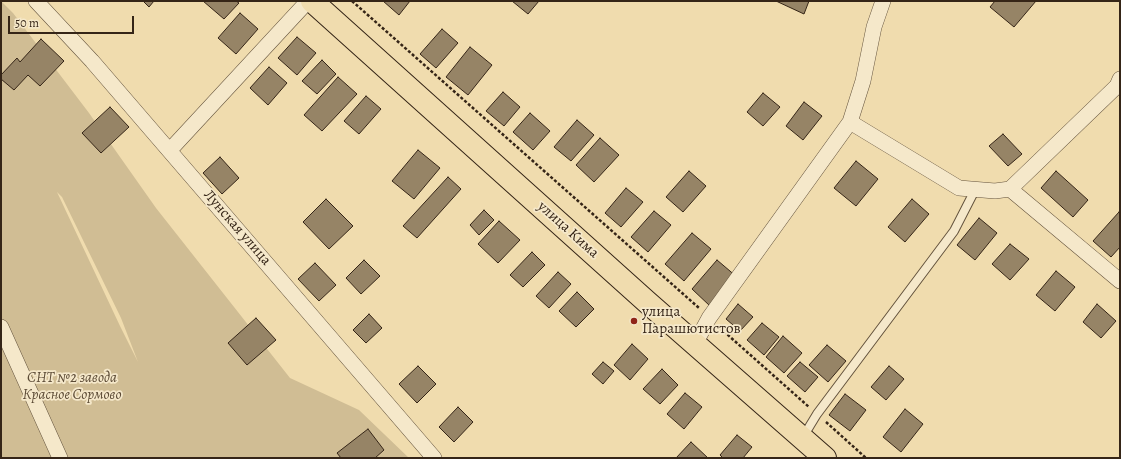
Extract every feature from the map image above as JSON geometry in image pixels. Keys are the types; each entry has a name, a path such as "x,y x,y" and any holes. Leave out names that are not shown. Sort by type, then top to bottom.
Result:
{"main road":[{"name":"улица Кима","path":"312,1 695,344 825,458"}],"street":[{"name":"Лунская улица","path":"36,1 92,61 170,150 434,458"},
{"path":"170,150 308,1"},
{"path":"695,344 709,318 850,122 863,81 874,27 883,1"},
{"path":"850,122 960,188 995,191 1010,189 1117,86 1120,79"},
{"path":"1010,189 1120,281"},
{"path":"1,327 60,458"}],"lane":[{"path":"803,438 817,414 954,231 975,190"}],"path":[{"path":"352,1 866,458"}],"green space":[{"name":"СНТ №2 завода Красное Сормово","path":"1,1 13,13 89,113 156,208 290,378 359,410 409,458 1,458","holes":["57,192 62,197 121,318 138,362"]}],"building":[{"path":"143,1 154,1 149,7"},
{"path":"203,1 236,1 239,3 224,19"},
{"path":"383,1 410,1 399,15"},
{"path":"512,1 539,1 528,14"},
{"path":"776,1 809,1 804,14"},
{"path":"995,1 1036,1 1014,27 990,7"},
{"path":"240,13 258,29 236,54 218,38"},
{"path":"442,29 458,43 436,68 420,54"},
{"path":"297,37 316,53 297,75 278,58"},
{"path":"41,39 64,61 40,86 28,75 14,90 1,79 1,75 17,58 20,62"},
{"path":"470,47 492,65 468,95 446,77"},
{"path":"322,60 336,74 317,94 302,81"},
{"path":"269,67 287,83 268,105 250,88"},
{"path":"338,77 357,94 322,131 304,115"},
{"path":"503,92 520,107 504,126 486,111"},
{"path":"763,93 780,107 763,126 747,112"},
{"path":"366,96 381,109 359,134 344,121"},
{"path":"804,102 822,116 803,140 786,126"},
{"path":"110,107 129,127 101,153 82,133"},
{"path":"530,113 550,131 533,150 513,132"},
{"path":"577,120 594,135 571,161 554,147"},
{"path":"1003,134 1022,154 1008,166 989,146"},
{"path":"600,138 619,155 594,182 576,165"},
{"path":"418,150 440,168 414,199 392,181"},
{"path":"220,157 239,178 222,194 203,173"},
{"path":"856,161 878,179 856,206 834,188"},
{"path":"689,171 706,186 683,212 666,197"},
{"path":"1056,171 1088,200 1073,217 1041,188"},
{"path":"448,177 461,189 417,238 403,226"},
{"path":"626,188 643,202 621,227 605,213"},
{"path":"326,199 353,226 329,249 303,222"},
{"path":"912,199 929,214 905,242 888,227"},
{"path":"484,210 494,220 479,235 470,225"},
{"path":"654,211 671,225 648,252 631,237"},
{"path":"1119,212 1120,247 1111,257 1093,241"},
{"path":"979,218 997,233 975,260 957,245"},
{"path":"499,221 520,240 498,263 478,244"},
{"path":"692,233 711,249 684,281 665,264"},
{"path":"1010,244 1029,259 1010,280 992,264"},
{"path":"532,252 545,265 523,287 510,275"},
{"path":"364,260 380,276 361,294 346,278"},
{"path":"717,260 737,277 710,306 692,289"},
{"path":"315,263 336,285 319,301 298,279"},
{"path":"1056,271 1075,287 1055,311 1036,295"},
{"path":"558,272 571,284 549,308 536,296"},
{"path":"577,292 594,309 576,327 559,311"},
{"path":"738,304 753,317 740,331 726,319"},
{"path":"1097,304 1116,321 1101,338 1083,322"},
{"path":"369,314 382,328 366,343 353,330"},
{"path":"256,318 276,340 247,365 228,343"},
{"path":"762,323 779,337 764,355 747,340"},
{"path":"783,336 802,353 784,373 766,357"},
{"path":"632,344 648,359 630,380 614,365"},
{"path":"827,345 846,361 828,382 809,365"},
{"path":"603,362 614,371 603,384 592,374"},
{"path":"800,362 818,377 805,392 787,376"},
{"path":"418,366 436,384 417,403 399,384"},
{"path":"889,366 904,379 886,400 871,387"},
{"path":"662,369 678,385 660,404 643,389"},
{"path":"685,393 702,407 684,429 667,414"},
{"path":"845,394 866,410 850,431 829,415"},
{"path":"458,407 473,422 454,442 439,427"},
{"path":"905,409 923,424 901,452 883,437"},
{"path":"368,429 384,450 375,458 341,458 337,453"},
{"path":"737,435 752,447 743,458 723,458 720,455"},
{"path":"691,442 708,458 676,458"}],"place":[{"name":"улица Парашютистов","path":"634,321"}]}
